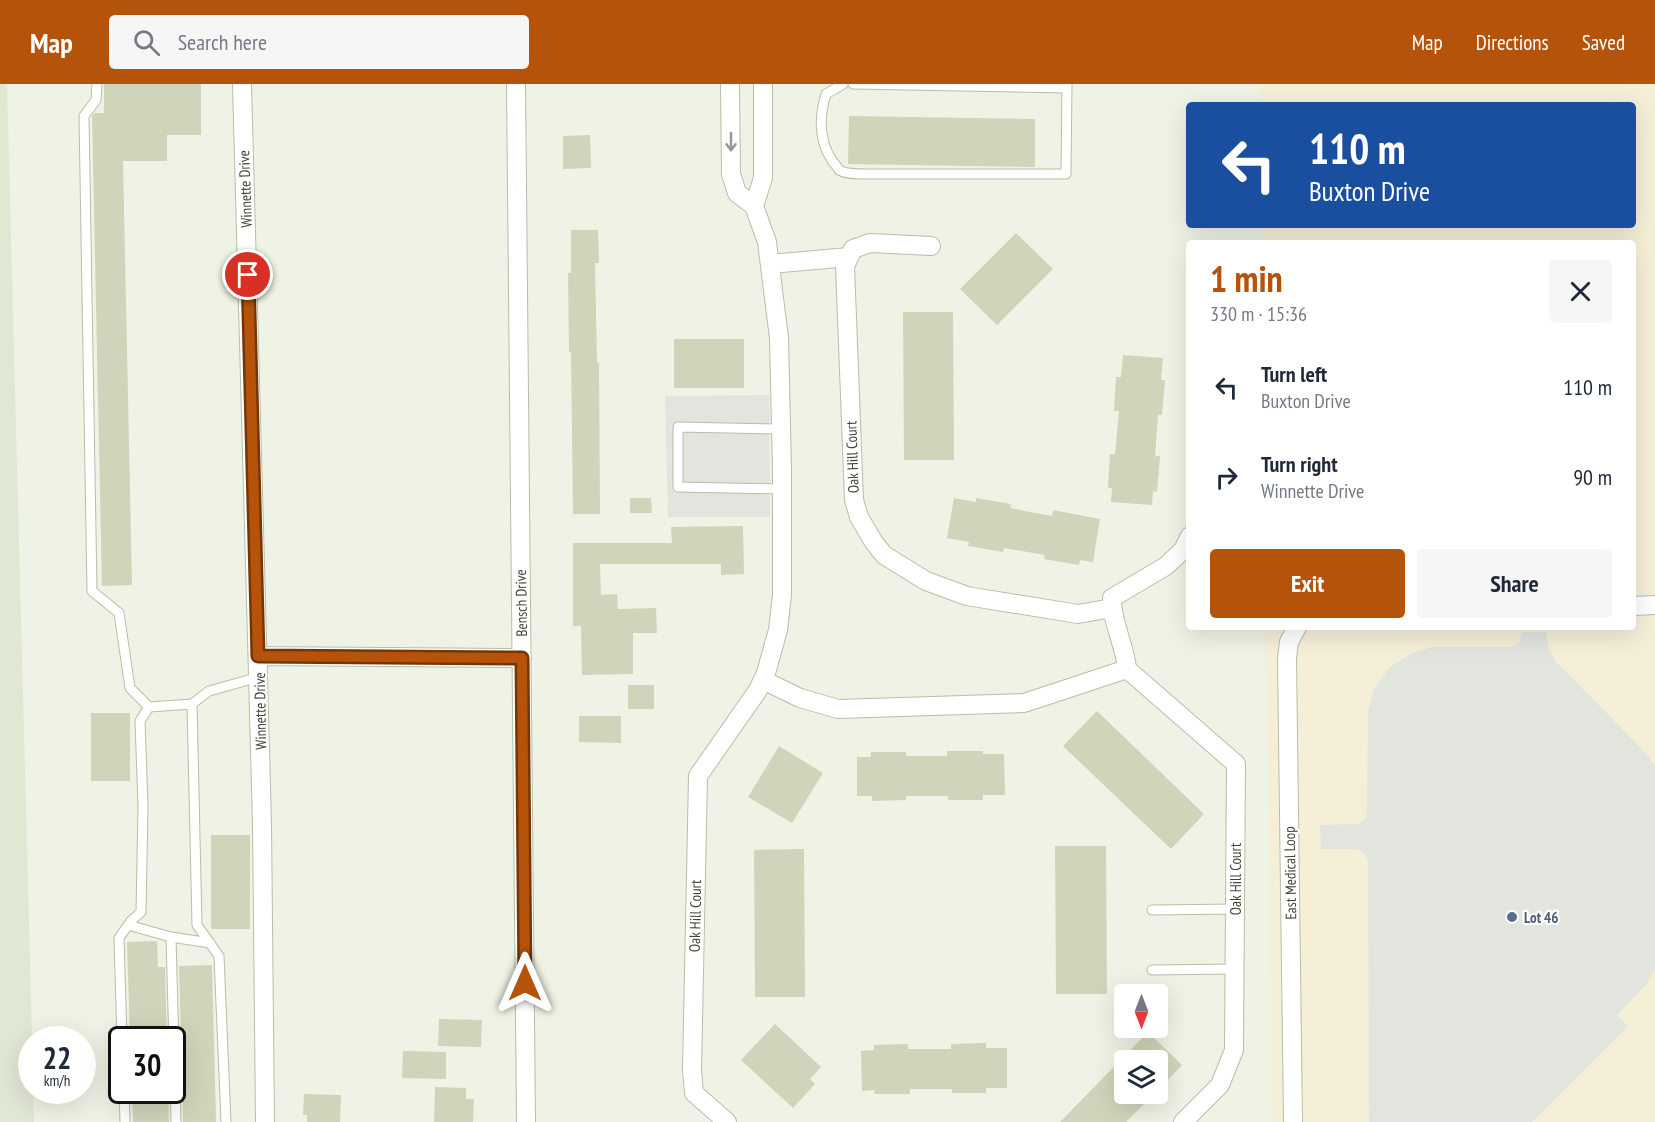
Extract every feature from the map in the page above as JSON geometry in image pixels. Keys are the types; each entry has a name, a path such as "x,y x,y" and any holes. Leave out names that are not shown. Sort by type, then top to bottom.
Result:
{"street":[{"name":"Winnette Drive","path":"242,84 259,677 265,1122"},
{"name":"Bensch Drive","path":"516,84 526,1122"},
{"name":"Oak Hill Court","path":"727,1122 694,1093 692,1070 698,776 763,680 778,630 782,596 779,338 767,242 754,206 737,193 731,174 730,84"},
{"path":"754,206 763,178 763,84"},
{"path":"770,264 849,257 853,249 870,243 931,246"},
{"name":"Oak Hill Court","path":"849,257 845,266 854,500 859,518 873,542 884,555 912,573 926,581 967,596 1078,614 1112,608"},
{"path":"763,680 800,698 838,709 1024,703 1127,669 1125,652 1112,608 1112,598 1166,566 1183,550 1186,544"},
{"path":"1636,606 1655,605"},
{"name":"East Medical Loop","path":"1293,1122 1287,658 1289,642 1295,630"},
{"path":"258,656 522,658"},
{"name":"Oak Hill Court","path":"1127,669 1236,764 1234,1050 1220,1085 1183,1122"}],"lane":[{"path":"97,84 96,100 84,116 92,591 119,613 130,688 149,707 192,704 209,691 259,677"},
{"path":"843,84 826,94 821,109 822,141 825,151 839,170 872,174 1066,174 1067,86 853,84"},
{"path":"781,429 678,427 678,487 782,489"},
{"path":"192,704 197,925 219,956 226,1122"},
{"path":"122,1026 119,938 141,912 143,806 140,721 149,707"},
{"path":"1152,910 1235,909"},
{"path":"128,925 171,937 210,943"},
{"path":"171,937 176,1122"},
{"path":"1152,970 1234,969"},
{"path":"124,1104 125,1122"}],"shaded area":[{"path":"0,84 7,84 32,1026 18,1026 18,1104 33,1104 34,1122 0,1122"},
{"path":"1260,84 1655,84 1655,1122 1271,1122 1266,630 1636,630 1636,240 1262,240 1262,228 1636,228 1636,102 1261,102"},
{"path":"769,395 770,517 668,517 665,396"},
{"name":"Lot 46","path":"1522,632 1546,632 1549,650 1557,663 1646,753 1655,766 1655,970 1646,985 1617,1015 1628,1026 1532,1122 1369,1122 1368,860 1365,854 1357,849 1321,849 1320,825 1357,824 1367,816 1368,711 1375,687 1390,667 1412,653 1433,647 1511,647 1519,642"}],"building":[{"path":"104,84 201,84 201,135 167,135 167,161 123,161 132,585 102,586 92,116 94,113 104,113"},
{"path":"849,116 1035,119 1035,167 848,164"},
{"path":"590,135 591,168 563,169 563,136"},
{"path":"571,230 598,230 599,263 595,263 597,363 599,363 600,514 573,514 568,273 571,273"},
{"path":"1016,233 1053,269 997,325 960,289"},
{"path":"903,312 953,312 954,460 904,460"},
{"path":"674,339 744,339 744,388 674,388"},
{"path":"1123,355 1163,358 1161,380 1165,380 1162,415 1158,415 1155,456 1160,456 1157,492 1153,491 1152,505 1111,502 1112,488 1108,488 1110,454 1115,454 1119,411 1114,411 1116,377 1121,377"},
{"path":"630,498 651,498 652,513 630,513"},
{"path":"954,498 976,502 976,498 1011,504 1010,508 1052,516 1053,510 1100,519 1093,562 1080,560 1079,565 1044,559 1045,555 1004,548 1003,552 968,546 969,542 947,538"},
{"path":"743,526 744,574 721,575 721,564 600,564 601,595 617,594 618,609 656,608 657,633 633,633 633,674 582,675 581,626 573,626 573,543 672,543 671,527"},
{"path":"628,685 654,685 654,709 628,709"},
{"path":"1097,711 1204,814 1171,849 1063,746"},
{"path":"91,713 130,713 130,781 91,781"},
{"path":"579,716 621,716 621,743 579,742"},
{"path":"779,746 823,773 792,823 748,797"},
{"path":"947,751 983,751 983,754 1004,754 1005,795 983,795 983,800 948,800 948,796 906,796 906,800 872,801 872,796 857,796 857,757 871,757 871,752 906,752 906,756 947,756"},
{"path":"211,835 250,835 250,929 211,929"},
{"path":"1055,846 1106,846 1107,994 1056,994"},
{"path":"804,849 805,997 755,997 754,850"},
{"path":"157,941 158,967 165,967 167,1026 130,1026 127,942"},
{"path":"212,965 216,1122 183,1122 182,1104 186,1104 186,1026 181,1026 179,966"},
{"path":"439,1019 482,1020 481,1047 438,1046"},
{"path":"775,1024 821,1067 810,1079 815,1084 793,1108 741,1060"},
{"path":"1142,1038 1154,1038 1167,1050 1130,1050"},
{"path":"986,1043 986,1048 1007,1048 1007,1088 986,1088 986,1093 952,1093 952,1089 910,1089 910,1094 875,1094 874,1090 862,1091 861,1051 874,1050 874,1045 908,1044 908,1049 951,1049 951,1044"},
{"path":"403,1051 446,1052 446,1079 402,1078"},
{"path":"1168,1051 1182,1065 1168,1080"},
{"path":"1114,1067 1114,1104 1144,1104 1126,1122 1060,1122"},
{"path":"435,1087 466,1088 466,1099 474,1099 473,1122 434,1122"},
{"path":"304,1094 341,1095 340,1122 307,1122 307,1115 303,1115"},
{"path":"132,1104 168,1104 169,1122 133,1122"}],"place":[{"name":"Lot 46","path":"1512,917"}],"route":[{"path":"248,275 258,656 522,658 525,983"}]}
